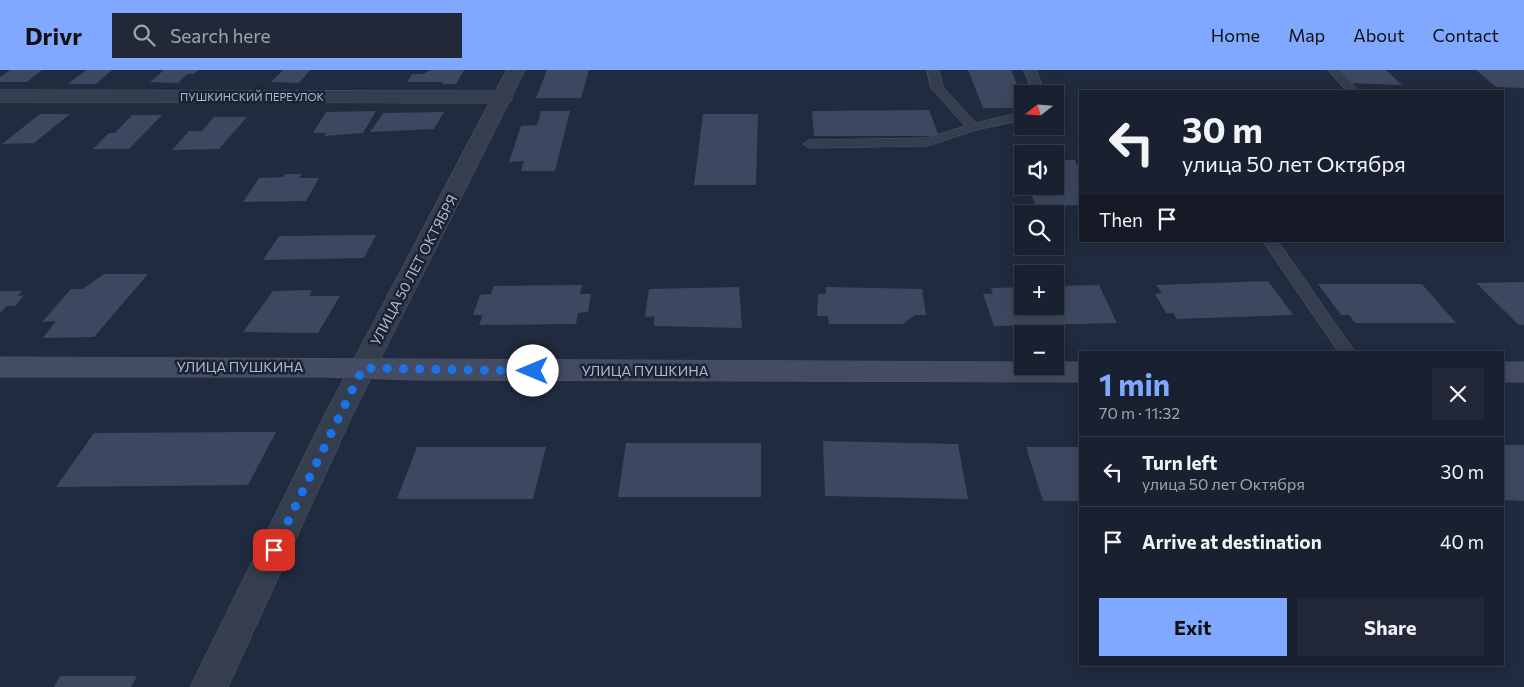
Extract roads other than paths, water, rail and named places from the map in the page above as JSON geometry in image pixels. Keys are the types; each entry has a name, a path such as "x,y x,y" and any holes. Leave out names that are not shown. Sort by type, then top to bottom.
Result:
{"main road":[{"name":"УЛИЦА ПУШКИНА","path":"0,367 1079,372"},
{"path":"1504,372 1524,372"}],"street":[{"name":"УЛИЦА 50 ЛЕТ ОКТЯБРЯ","path":"210,687 363,368 504,98 516,70"},
{"name":"ПУШКИНСКИЙ ПЕРЕУЛОК","path":"0,96 504,98"}],"lane":[{"path":"933,70 937,88 973,127"},
{"path":"1030,70 1036,85"},
{"path":"1334,70 1352,90"},
{"path":"809,144 928,142 973,127 1014,118"},
{"path":"1271,242 1346,351"}]}
